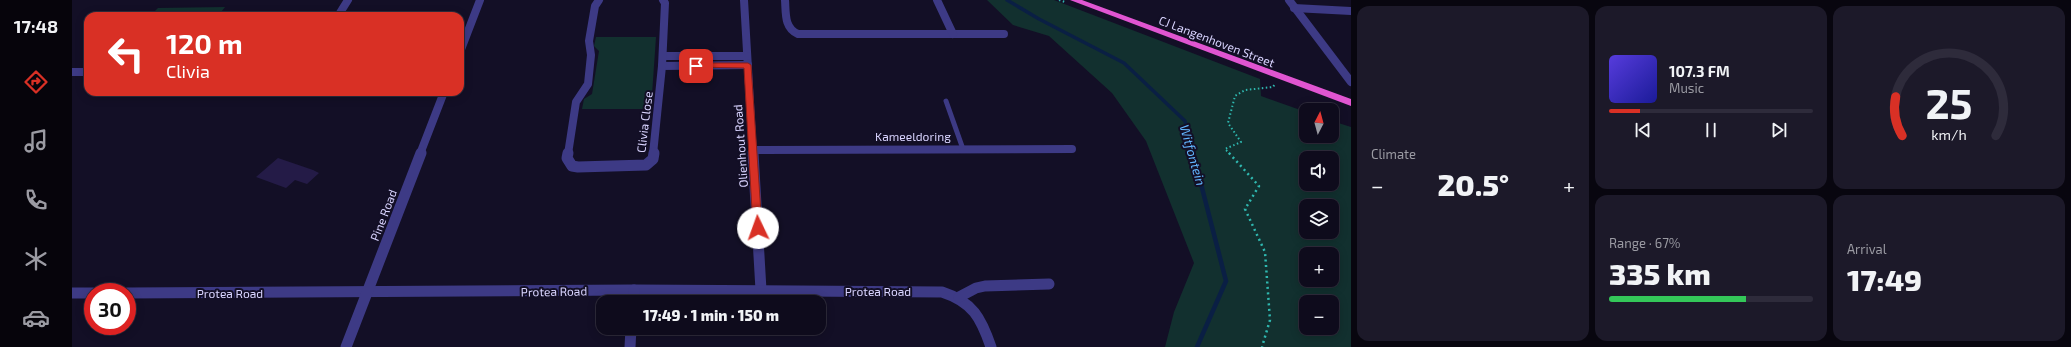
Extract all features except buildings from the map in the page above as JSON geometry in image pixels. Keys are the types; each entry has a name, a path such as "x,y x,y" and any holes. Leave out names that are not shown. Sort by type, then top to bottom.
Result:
{"highway":[{"name":"CJ Langenhoven Street","path":"1074,0 1351,103"}],"street":[{"path":"340,12 348,0"},
{"path":"464,42 480,0"},
{"name":"Clivia Close","path":"599,0 595,6 589,41 591,55 588,84 576,102 567,158 572,166 634,167 646,165 650,162 654,154 663,61 665,4 663,0"},
{"name":"Olienhout Road","path":"744,0 754,150 761,290"},
{"path":"785,0 789,28 794,33 798,34 1004,34"},
{"path":"937,0 953,34"},
{"path":"1289,0 1351,82"},
{"path":"1294,8 1351,11"},
{"path":"663,61 747,60"},
{"path":"72,72 84,72"},
{"name":"Pine Road","path":"346,347 442,96"},
{"name":"Kameeldoring","path":"754,150 1072,149"},
{"path":"991,347 980,317 959,297 976,288 986,286 1049,284"},
{"name":"Protea Road","path":"655,295 761,290 929,291 942,292 959,297"},
{"path":"72,293 84,293"},
{"name":"Protea Road","path":"136,293 366,293 596,296"},
{"path":"630,347 631,335"}],"lane":[{"path":"946,101 963,149"}],"path":[{"path":"1262,347 1270,320 1265,252 1245,209 1259,186 1239,167 1225,149 1241,142 1228,123 1231,100 1243,89 1273,87 1275,84"}],"green space":[{"path":"987,0 1054,0 1260,79 1261,96 1299,110 1299,143 1339,143 1339,123 1351,127 1351,347 1165,347 1174,312 1194,263 1146,141 1112,93 1049,36 1013,25"},
{"path":"225,7 221,12 154,12 158,8"},
{"path":"596,37 656,37 651,109 582,109 584,99 592,94 599,51 594,46"}],"waterway":[{"name":"Witfontein","path":"1007,0 1039,19 1124,63 1185,121 1193,154"},
{"name":"Witfontein","path":"1193,153 1226,281 1197,347"}],"route":[{"path":"696,66 748,65 758,228"}]}
